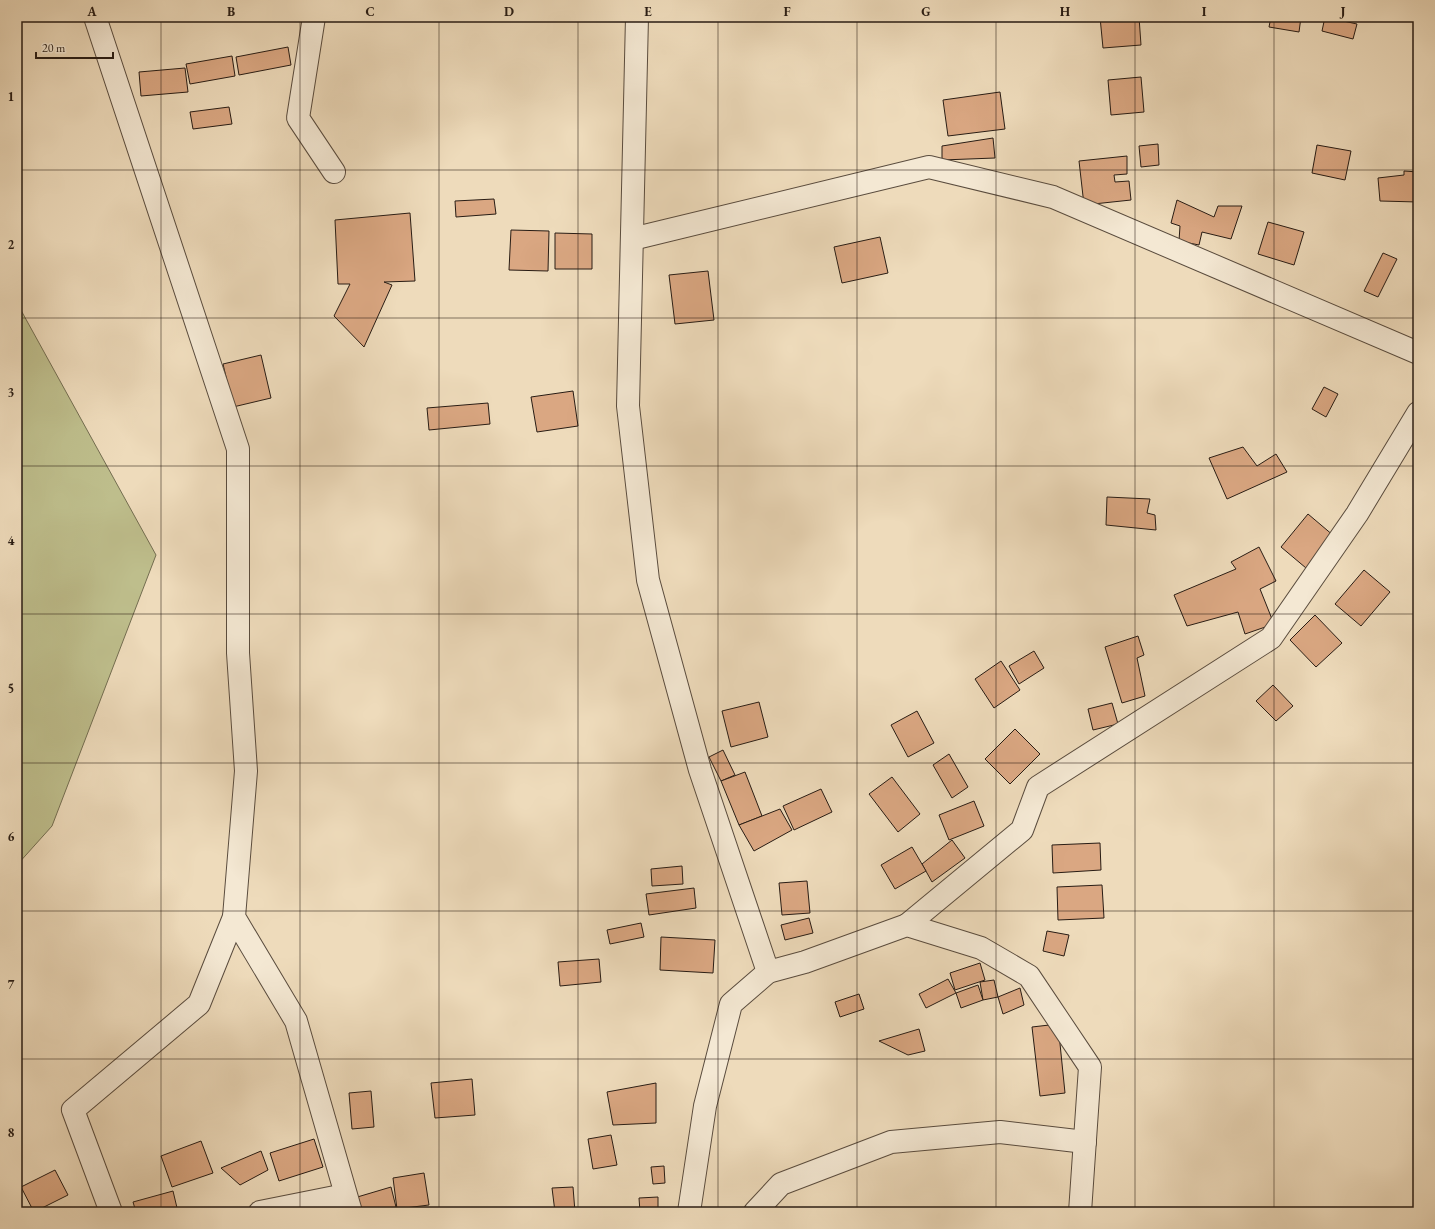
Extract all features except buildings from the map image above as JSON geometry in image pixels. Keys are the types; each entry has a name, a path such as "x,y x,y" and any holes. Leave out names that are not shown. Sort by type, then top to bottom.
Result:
{"street":[{"path":"95,17 238,449 238,653 246,771 234,917 199,1004 72,1110 112,1212"},
{"path":"314,17 298,118 334,172"},
{"path":"637,17 628,406 648,580 700,770 768,972"},
{"path":"632,239 929,167 1054,197 1418,353"},
{"path":"689,1212 705,1106 731,1004 768,972 805,962 907,925 1022,830 1038,787 1127,732 1271,638 1357,514 1418,414"},
{"path":"234,917 296,1021 348,1204 260,1212"},
{"path":"907,925 981,948 1029,976 1090,1067 1080,1212"},
{"path":"755,1212 782,1184 891,1142 1000,1132 1085,1142"}],"green space":[{"path":"17,303 156,555 52,826 17,865"}]}
